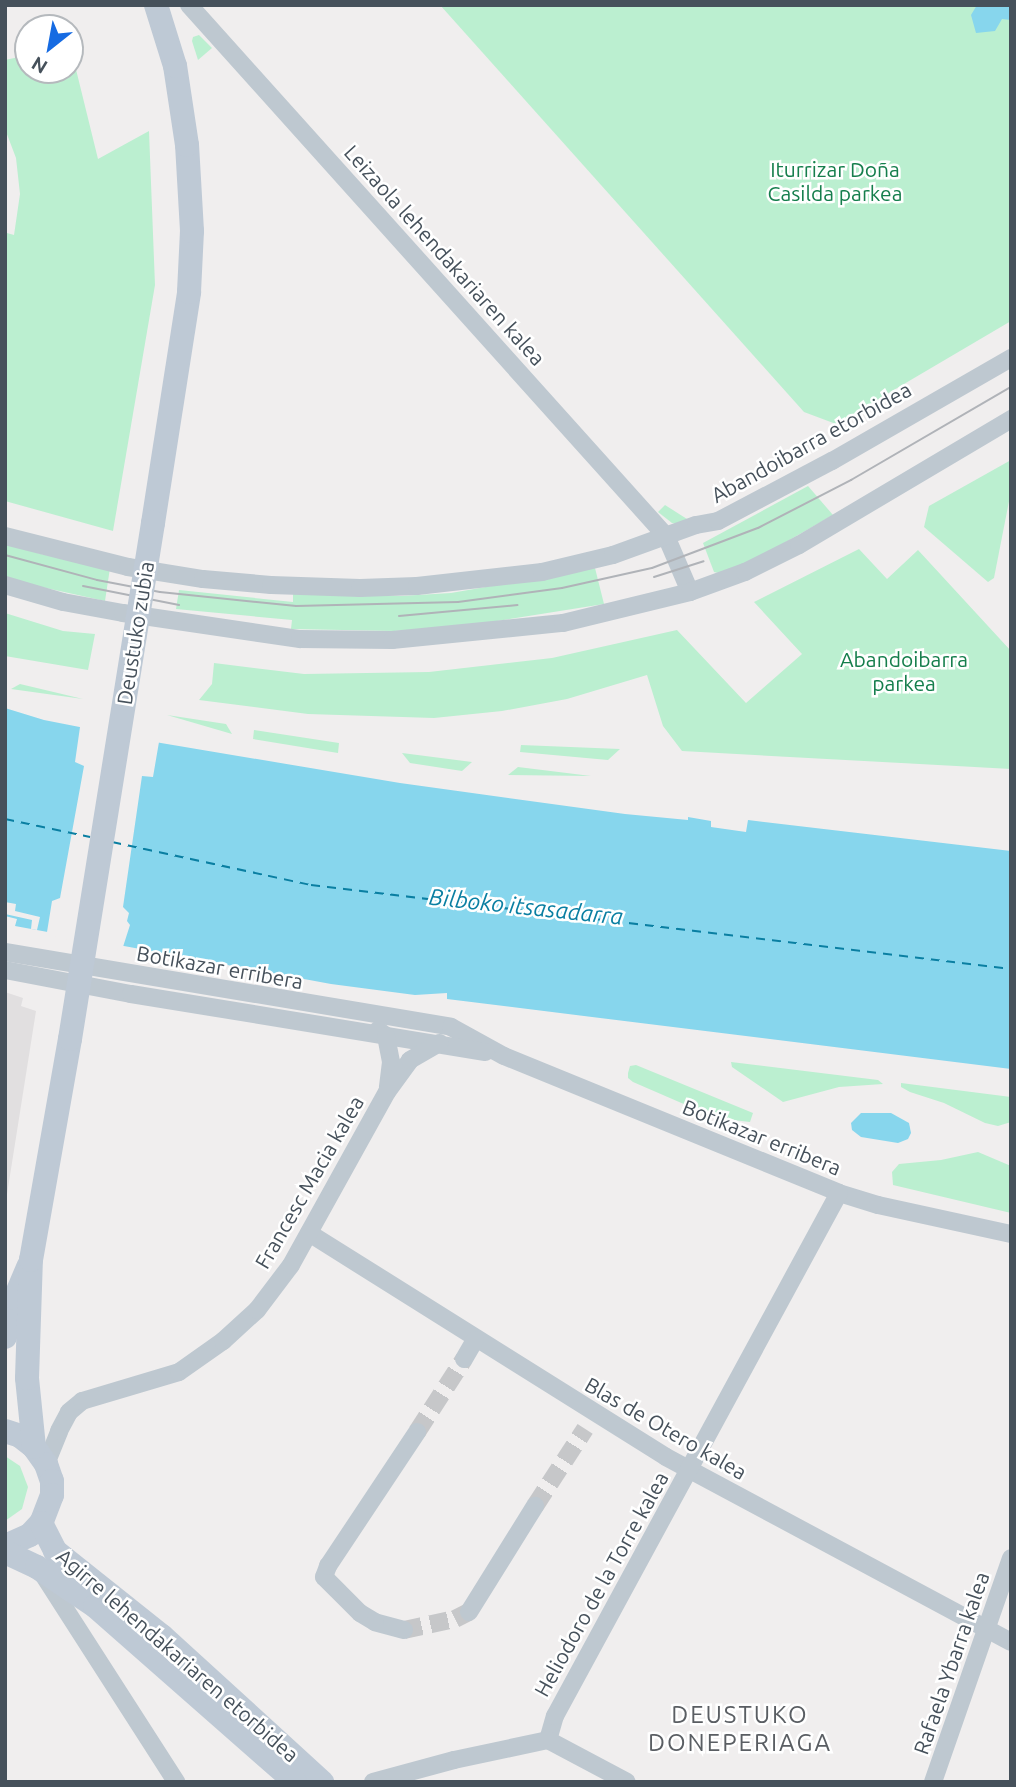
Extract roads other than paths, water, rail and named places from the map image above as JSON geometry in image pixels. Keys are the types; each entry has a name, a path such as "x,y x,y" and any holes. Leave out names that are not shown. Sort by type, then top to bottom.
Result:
{"main road":[{"name":"Deustuko zubia","path":"41,1523 52,1495 40,1455 27,1378 31,1260 70,1039 189,292 192,231 187,145 175,66 158,8"},
{"name":"Deustuko zubia","path":"5,1337 15,1298 31,1260"},
{"path":"5,1431 20,1436 40,1455"},
{"path":"5,1546 30,1535 41,1523"},
{"name":"Agirre lehendakariaren etorbidea","path":"41,1523 55,1551 162,1636 322,1782"},
{"name":"Agirre lehendakariaren etorbidea","path":"5,1552 37,1567 95,1606 295,1782"}],"street":[{"name":"Leizaola lehendakariaren kalea","path":"189,5 666,536 690,592"},
{"name":"Abandoibarra etorbidea","path":"5,536 109,563 203,579 360,589 450,584 542,572 613,555 718,521 832,461 1011,358"},
{"path":"5,585 63,602 209,628 300,639 392,640 563,623 690,592 745,572 799,545 1011,419"},
{"name":"Botikazar erribera","path":"5,952 347,1012 451,1027 504,1056 839,1193 878,1205 1011,1234"},
{"name":"Botikazar erribera","path":"5,970 131,994 386,1036 439,1042 504,1056"},
{"path":"347,1012 386,1036"},
{"name":"Francesc Macia kalea","path":"386,1036 391,1062 387,1092"},
{"name":"Francesc Macia kalea","path":"40,1455 82,1401 179,1372 223,1341 257,1310 291,1265 387,1092 410,1060 439,1042"},
{"name":"Heliodoro de la Torre kalea","path":"548,1740 555,1716 839,1193"},
{"name":"Blas de Otero kalea","path":"309,1233 475,1340 589,1422 689,1471 1011,1642"},
{"path":"464,1359 475,1340"},
{"path":"404,1630 375,1622 360,1613 324,1577 328,1566 417,1432"},
{"path":"469,1612 535,1506"},
{"name":"Rafaela Ybarra kalea","path":"933,1782 1011,1558"},
{"path":"37,1567 176,1782"},
{"path":"373,1782 454,1760 548,1740 627,1782"}],"water":[{"path":"977,5 1011,5 1011,20 1002,19 995,31 976,33 971,15"},
{"name":"Bilboko itsasadarra","path":"5,708 44,720 161,743 400,783 625,814 688,820 688,817 711,821 711,827 746,832 748,820 1011,851 1011,1069 447,999 447,993 415,995 331,984 15,926 17,919 5,916"},
{"path":"861,1113 891,1113 909,1123 911,1133 908,1139 898,1143 861,1137 852,1130 851,1123"}],"tunnel":[{"path":"417,1432 464,1359"},
{"path":"535,1506 585,1429"},
{"path":"404,1630 455,1619 469,1612"}],"tram line":[{"path":"5,555 97,580 160,592 296,606 458,602 562,588 652,568 758,528 851,480 1011,387"},
{"path":"654,577 704,561"},
{"path":"83,586 179,605"},
{"path":"399,616 517,605"}],"district":[{"name":"DEUSTUKO DONEPERIAGA","path":"740,1729"}],"park label":[{"name":"Iturrizar Doña Casilda parkea","path":"835,181"},
{"name":"Abandoibarra parkea","path":"904,671"}]}
